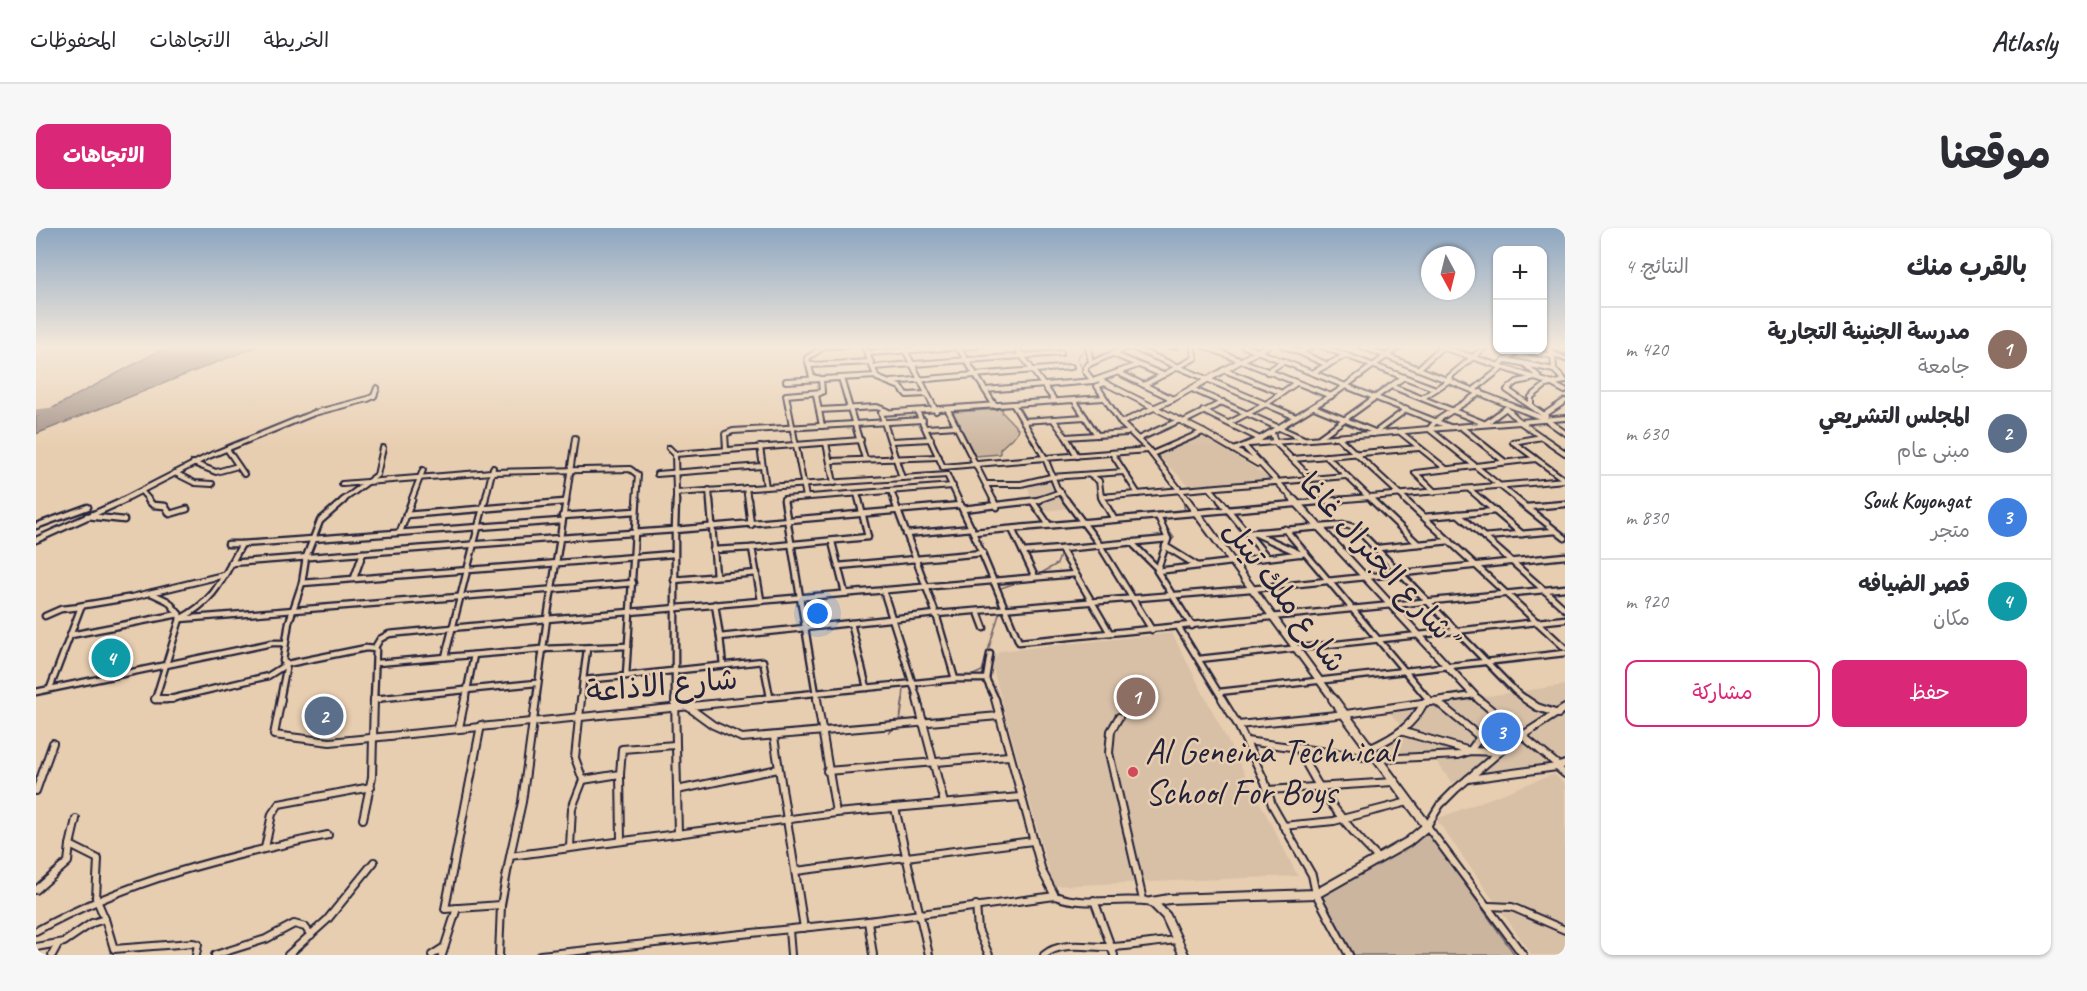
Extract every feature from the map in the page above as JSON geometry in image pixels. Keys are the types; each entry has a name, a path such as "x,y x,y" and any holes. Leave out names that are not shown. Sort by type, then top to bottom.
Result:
{"main road":[{"path":"1127,433 1121,423 1207,380"},
{"path":"1096,381 1105,383 1203,432 1265,469"},
{"name":"شارع ملك تيتل","path":"1127,433 1138,439 1150,452 1427,826"},
{"name":"\"شارع الجنرال غاغا\"","path":"1247,445 1265,469 1474,695"},
{"path":"1148,901 1169,898 1317,894 1408,842 1427,826"},
{"path":"1148,901 1166,916 1184,955"}],"street":[{"path":"786,381 805,380"},
{"path":"821,380 822,392"},
{"path":"842,380 865,459"},
{"path":"886,380 907,395 926,393"},
{"path":"891,382 919,380 936,411"},
{"path":"979,380 995,406"},
{"path":"1039,380 1055,401"},
{"path":"986,390 1099,380"},
{"path":"1133,380 1173,399"},
{"path":"1144,385 1155,380"},
{"path":"1211,380 1296,417"},
{"path":"1249,380 1282,393"},
{"path":"1288,380 1330,396"},
{"path":"1335,380 1452,428"},
{"path":"1234,450 1272,433 1355,380"},
{"path":"1318,438 1400,380"},
{"path":"1412,380 1436,389"},
{"path":"1422,398 1448,380"},
{"path":"1451,380 1546,418"},
{"path":"1474,389 1485,380"},
{"path":"1531,380 1519,382 1507,390 1565,433"},
{"path":"1540,380 1565,391"},
{"path":"1531,406 1533,395 1550,383 1565,381"},
{"path":"1105,383 1096,386 1121,423"},
{"path":"1229,423 1266,404 1296,383"},
{"path":"1391,386 1486,424"},
{"path":"36,540 142,492 194,463 314,413 368,399 374,396 377,388"},
{"path":"1192,388 1305,439"},
{"path":"822,392 816,395 822,426"},
{"path":"806,497 786,395 822,392"},
{"path":"1429,429 1436,421 1481,392"},
{"path":"902,478 881,413 1104,398"},
{"path":"1074,400 1097,435"},
{"path":"1546,418 1565,401"},
{"path":"1138,439 1223,402"},
{"path":"1013,404 1045,458 1051,477 1099,544 1152,630"},
{"path":"1480,426 1486,424 1510,405"},
{"path":"819,410 877,407 890,412"},
{"path":"1314,407 1374,433"},
{"path":"1374,433 1407,409"},
{"path":"1505,409 1565,453"},
{"path":"948,410 997,507"},
{"path":"917,411 973,530 1019,642 1393,607 1565,588"},
{"path":"1203,411 1260,439"},
{"path":"1023,421 1085,417"},
{"path":"1247,445 1565,418"},
{"path":"1053,419 1077,456"},
{"path":"726,449 725,434 728,432 923,420"},
{"path":"926,428 957,426"},
{"path":"1461,427 1505,462"},
{"path":"1429,429 1565,538"},
{"path":"943,466 1150,452 1203,432"},
{"path":"1400,432 1445,468"},
{"path":"1066,437 1127,433"},
{"path":"1272,433 1275,442 1312,478"},
{"path":"1338,437 1565,650"},
{"path":"1542,437 1513,442 1565,480"},
{"path":"499,955 501,905 522,802 536,683 575,438"},
{"path":"891,441 931,439"},
{"path":"675,454 861,440"},
{"path":"826,443 834,483"},
{"path":"760,447 766,487"},
{"path":"287,664 283,660 292,610 302,583 306,557 320,521 377,475 383,448"},
{"path":"669,448 675,454 676,472 673,608 678,834"},
{"path":"1293,459 1419,448"},
{"path":"227,449 244,474"},
{"path":"1112,453 1138,494"},
{"path":"1326,456 1418,544"},
{"path":"830,460 939,457"},
{"path":"1435,492 1414,473 1536,459"},
{"path":"194,463 216,472 238,466"},
{"path":"657,474 762,466"},
{"path":"342,484 420,479 492,470 630,469 638,475 626,676"},
{"path":"400,532 423,470"},
{"path":"445,657 492,470"},
{"path":"986,484 1021,484 1051,477 1124,472"},
{"path":"175,473 195,483 212,484"},
{"path":"676,493 947,475"},
{"path":"1089,475 1099,481 1101,497 1114,519"},
{"path":"1101,497 1346,476"},
{"path":"906,534 1012,529 1565,480"},
{"path":"782,486 786,522 807,628 827,771 836,813"},
{"path":"784,499 953,486"},
{"path":"747,488 752,525"},
{"path":"1210,488 1250,533 1267,557"},
{"path":"1469,489 1522,534"},
{"path":"710,490 716,576"},
{"path":"891,491 936,614 955,679"},
{"path":"142,492 153,505 165,506 170,514 187,509"},
{"path":"231,563 752,525 962,507 997,507 1033,502 1061,492"},
{"path":"713,550 832,542 869,536 857,494"},
{"path":"406,514 564,502"},
{"path":"1033,502 1048,525"},
{"path":"1527,507 1565,504"},
{"path":"1559,505 1565,510"},
{"path":"36,526 88,507"},
{"path":"228,544 479,526 636,511"},
{"path":"1424,517 1495,511"},
{"path":"76,513 78,520"},
{"path":"1458,514 1565,609"},
{"path":"87,516 124,520"},
{"path":"1157,569 1168,539 1158,516"},
{"path":"1250,533 1352,525 1404,573 1532,704 1558,714"},
{"path":"1012,529 1035,577"},
{"path":"1285,529 1304,554 1434,702 1497,752"},
{"path":"1484,537 1557,531"},
{"path":"1250,533 1304,554"},
{"path":"1023,552 1168,539"},
{"path":"832,542 845,593"},
{"path":"1131,542 1157,569 1192,626"},
{"path":"1378,548 1450,542"},
{"path":"179,616 202,607 213,596 242,544"},
{"path":"1165,546 1196,565"},
{"path":"752,548 761,600"},
{"path":"1061,549 1110,633"},
{"path":"354,578 363,553"},
{"path":"838,566 983,553"},
{"path":"302,583 674,554"},
{"path":"1157,569 1304,554"},
{"path":"720,637 936,614 1006,610 1366,578 1565,556"},
{"path":"674,580 757,573"},
{"path":"363,819 371,787 377,663 374,649 380,639 389,634 453,626 1075,574"},
{"path":"45,616 62,609 151,593 224,575"},
{"path":"71,635 179,616 292,610 633,583"},
{"path":"883,590 895,618 944,803"},
{"path":"151,593 168,601 179,616"},
{"path":"715,604 723,665"},
{"path":"50,688 81,610 80,606"},
{"path":"978,612 984,628"},
{"path":"179,616 154,697 159,701 268,676 287,664 374,649"},
{"path":"1198,659 1565,619"},
{"path":"851,623 867,688"},
{"path":"1179,628 1238,725 1283,826 1312,875 1317,894 1349,955"},
{"path":"36,692 272,642 285,644"},
{"path":"377,663 542,649 627,646"},
{"path":"570,847 572,808 583,780 575,758 587,649"},
{"path":"1219,692 1565,650"},
{"path":"990,654 986,679 992,686 1020,797 1046,883 1055,896"},
{"path":"459,728 474,655"},
{"path":"583,680 765,662 770,698"},
{"name":"شارع الاذاعة","path":"287,664 274,735 330,742 913,683 986,679"},
{"path":"374,699 536,683"},
{"path":"1238,725 1346,714 1474,695 1560,765 1565,774"},
{"path":"1371,748 1404,732 1414,722 1424,703"},
{"path":"687,706 700,718 732,736 774,737 999,716"},
{"path":"1523,955 1427,826 1441,801 1497,752 1565,708"},
{"path":"540,955 868,921 1055,896 1069,901 1148,901 1109,753 1111,731 1119,717"},
{"path":"481,725 445,909 501,905"},
{"path":"1404,732 1470,751 1497,752"},
{"path":"774,737 804,928"},
{"path":"1246,741 1379,759 1458,755 1470,751 1480,737"},
{"path":"36,791 53,743"},
{"path":"621,840 622,749 675,745"},
{"path":"1298,747 1317,787 1340,819 1378,858"},
{"path":"827,771 1009,756"},
{"path":"1468,779 1560,765"},
{"path":"676,790 778,768"},
{"path":"583,780 620,774"},
{"path":"1268,790 1393,782"},
{"path":"265,848 272,814 279,804 371,787"},
{"path":"510,856 836,813 1020,797"},
{"path":"1283,826 1340,819 1408,802"},
{"path":"895,808 929,955"},
{"path":"36,890 68,862 76,819"},
{"path":"36,931 96,898 167,872 265,848 328,836"},
{"path":"795,872 907,855 1033,841"},
{"path":"70,845 98,859 96,898 105,920 113,952 192,943 198,944 196,955"},
{"path":"288,955 327,920 374,862"},
{"path":"1094,900 1114,955"},
{"path":"976,905 978,930 989,955"},
{"path":"1488,906 1512,907 1565,930"},
{"path":"432,955 442,952 457,908"},
{"path":"36,947 58,944 92,923 105,920"},
{"path":"868,921 873,955"},
{"path":"215,955 266,939 294,924 305,927 311,935"},
{"path":"789,930 792,955"},
{"path":"1044,955 1056,948 1111,947 1178,940"},
{"path":"52,955 58,944"}],"shaded area":[{"path":"105,380 172,380 36,434 36,417"},
{"path":"1003,409 1002,412 1018,429 1016,434 1000,449 1000,454 975,456 953,412"},
{"path":"1204,434 1272,480 1189,486 1157,455"},
{"path":"1056,479 1070,508 1043,511 1032,501 1026,481"},
{"name":"Al Geneina Technical School For Boys","path":"1172,633 1298,876 1053,886 993,669 994,660 999,651"},
{"path":"1565,685 1565,762 1560,764 1467,776 1452,783 1431,754 1397,755 1383,739 1404,729 1387,710"},
{"path":"1554,774 1565,784 1565,955 1532,955 1436,819"},
{"path":"1429,833 1515,955 1354,955 1321,894"}],"waterway":[{"path":"1110,402 1122,420"},
{"path":"36,413 53,411"},
{"path":"1158,458 1180,488"},
{"path":"1182,495 1185,511"},
{"path":"1166,517 1165,525 1174,538 1169,542"},
{"path":"1137,545 1165,542"},
{"path":"1119,546 1132,545"},
{"path":"1038,575 1057,564 1061,553"},
{"path":"998,589 1025,580"},
{"path":"996,593 999,606"},
{"path":"971,676 982,671 1000,611"},
{"path":"903,700 904,688 958,681"},
{"path":"900,721 903,699"},
{"path":"889,733 894,727"}],"place":[{"name":"قصر الضيافه","path":"111,658"},
{"name":"مدرسة الجنينة التجارية","path":"1136,697"},
{"name":"المجلس التشريعي","path":"324,716"},
{"name":"Souk Koyongat","path":"1501,732"},
{"name":"Al Geneina Technical School For Boys","path":"1133,772"}]}
